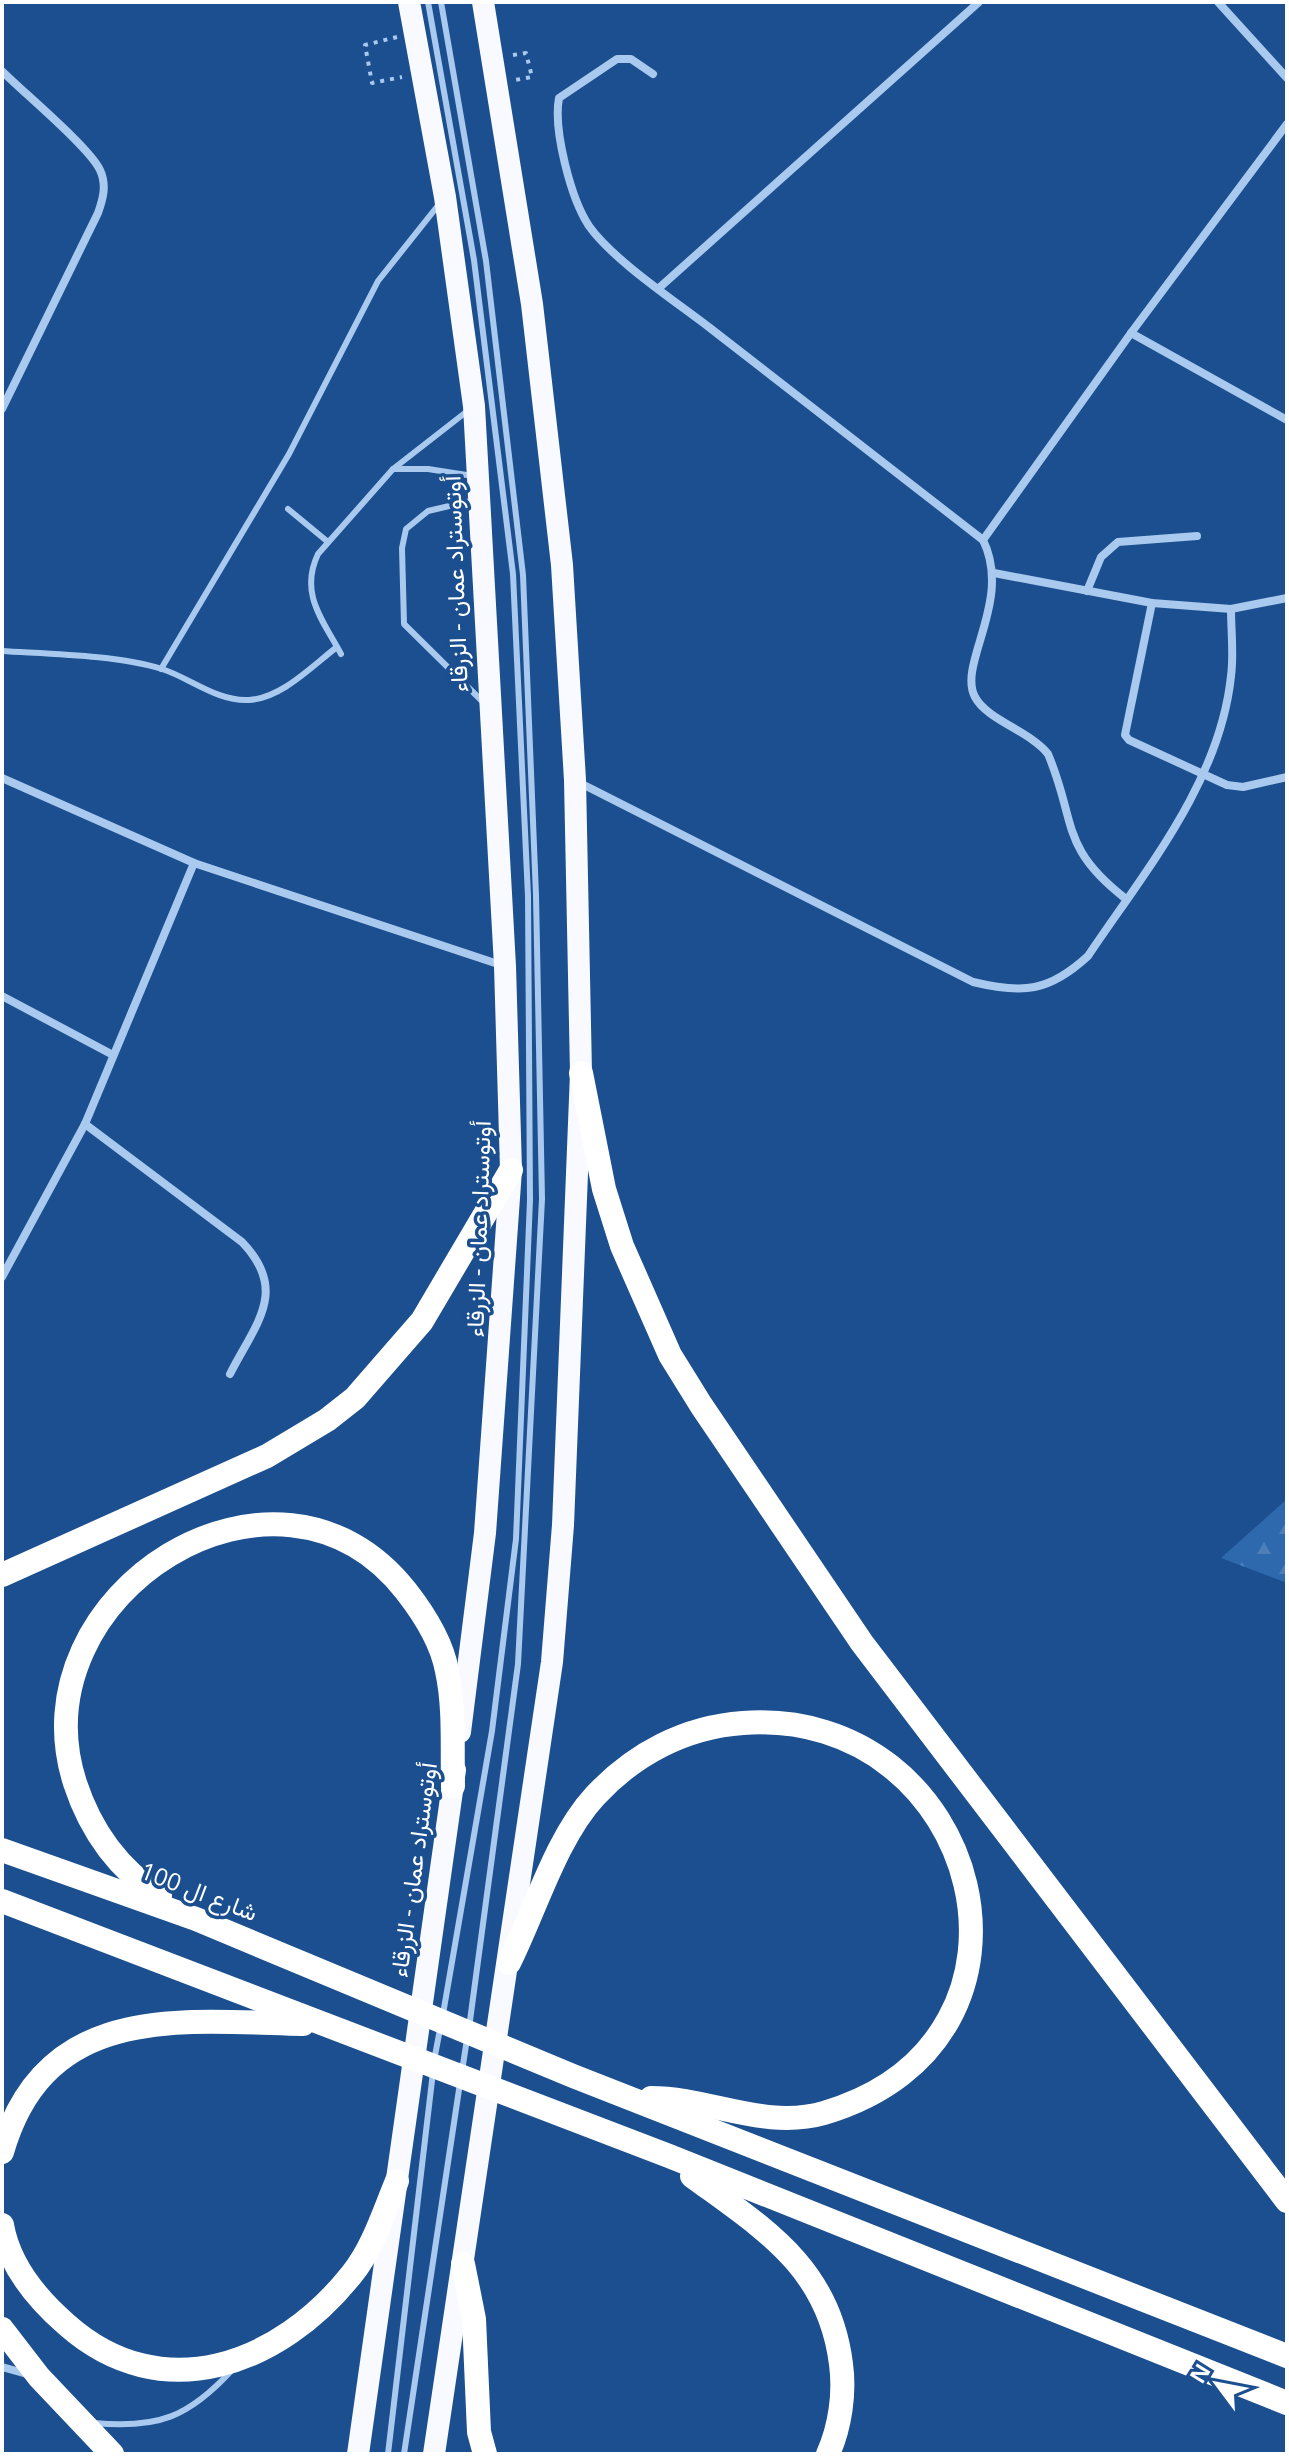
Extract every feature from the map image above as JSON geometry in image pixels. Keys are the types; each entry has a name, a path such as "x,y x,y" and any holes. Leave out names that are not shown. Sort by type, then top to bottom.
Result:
{"highway":[{"name":"أوتوستراد عمان - الزرقاء","path":"358,2454 453,1786 485,1533 511,1170 505,966 488,708 474,406 445,197 409,2"},
{"path":"434,2454 509,1963 558,1594 581,1073 575,780 562,565 543,384 483,2"},
{"path":"581,1073 597,1160 622,1246 670,1355 701,1405 862,1643 1287,2201"},
{"path":"2,1575 267,1456 327,1420 355,1398 422,1321 511,1170"},
{"path":"196,1919 133,1879 103,1842 80,1798 65,1726 80,1657 103,1616 134,1580 172,1551 206,1535 235,1528 286,1527 337,1537 380,1562 419,1610 447,1669 453,1786"},
{"path":"509,1963 574,1824 592,1799 639,1757 696,1731 758,1722 819,1730 876,1757 906,1780 932,1809 952,1842 965,1878 971,1917 970,1955 961,1993 945,2028 912,2067 870,2096 821,2114 770,2119 685,2101 629,2098"},
{"name":"شارع ال 100","path":"2,1850 196,1919 573,2076 1287,2356"},
{"path":"2,1901 669,2156 1287,2403"},
{"path":"2,2152 21,2104 41,2078 95,2040 125,2028 158,2021 322,2025"},
{"path":"669,2156 783,2245 808,2272 827,2305 838,2340 843,2377 840,2414 828,2454"},
{"path":"2,2225 16,2266 33,2290 73,2330 107,2352 137,2365 181,2371 225,2364 270,2345 310,2317 353,2273 397,2181"},
{"path":"463,2264 474,2319 479,2432 485,2454"},
{"path":"2,2329 39,2377 112,2454"}],"street":[{"path":"659,288 979,2"},
{"path":"1218,2 1287,78"},
{"path":"653,74 631,59 617,59 559,98 558,115 570,179 582,214 601,240 659,288 983,540 994,573 992,601 971,679 975,697 990,712 1039,742 1048,754 1076,846 1099,878 1126,899"},
{"path":"2,71 93,160 100,169 105,191 98,213 2,409"},
{"path":"983,540 1131,333 1287,124"},
{"path":"1131,333 1287,420"},
{"path":"1087,591 1101,557 1118,542 1197,536"},
{"path":"994,573 1152,603 1231,609 1287,598"},
{"path":"1152,603 1125,735 1134,743 1202,776 1243,787 1287,777"},
{"path":"575,780 973,982 1003,989 1035,987 1062,979 1088,956 1202,776 1225,713 1232,675 1231,609"},
{"path":"2,778 194,863 505,966"},
{"path":"2,1277 85,1124 194,863"},
{"path":"2,996 113,1055"},
{"path":"85,1124 242,1242 261,1262 267,1281 266,1297 259,1318 230,1374"},
{"path":"2,2367 39,2377"}],"lane":[{"path":"388,2454 431,2083 492,1731 516,1539 530,1200 528,896 513,574 474,260 428,2"},
{"path":"404,2454 483,1932 517,1675 542,1199 536,895 523,575 486,261 441,2"},
{"path":"161,669 289,454 378,281 445,197"},
{"path":"341,654 311,598 309,583 312,568 328,542 393,469 474,406"},
{"path":"393,469 445,470 479,488"},
{"path":"479,488 428,511 406,529 401,609 408,630 445,662 488,708"},
{"path":"288,509 328,542"},
{"path":"2,651 52,654 161,669 229,699 248,701 283,689 337,647"},
{"path":"83,2422 145,2425 171,2418 195,2406 246,2355"}],"path":[{"path":"372,83 365,45 416,33"},
{"path":"526,53 532,77"}],"green space":[{"path":"1287,1499 1287,1583 1221,1558"}]}
